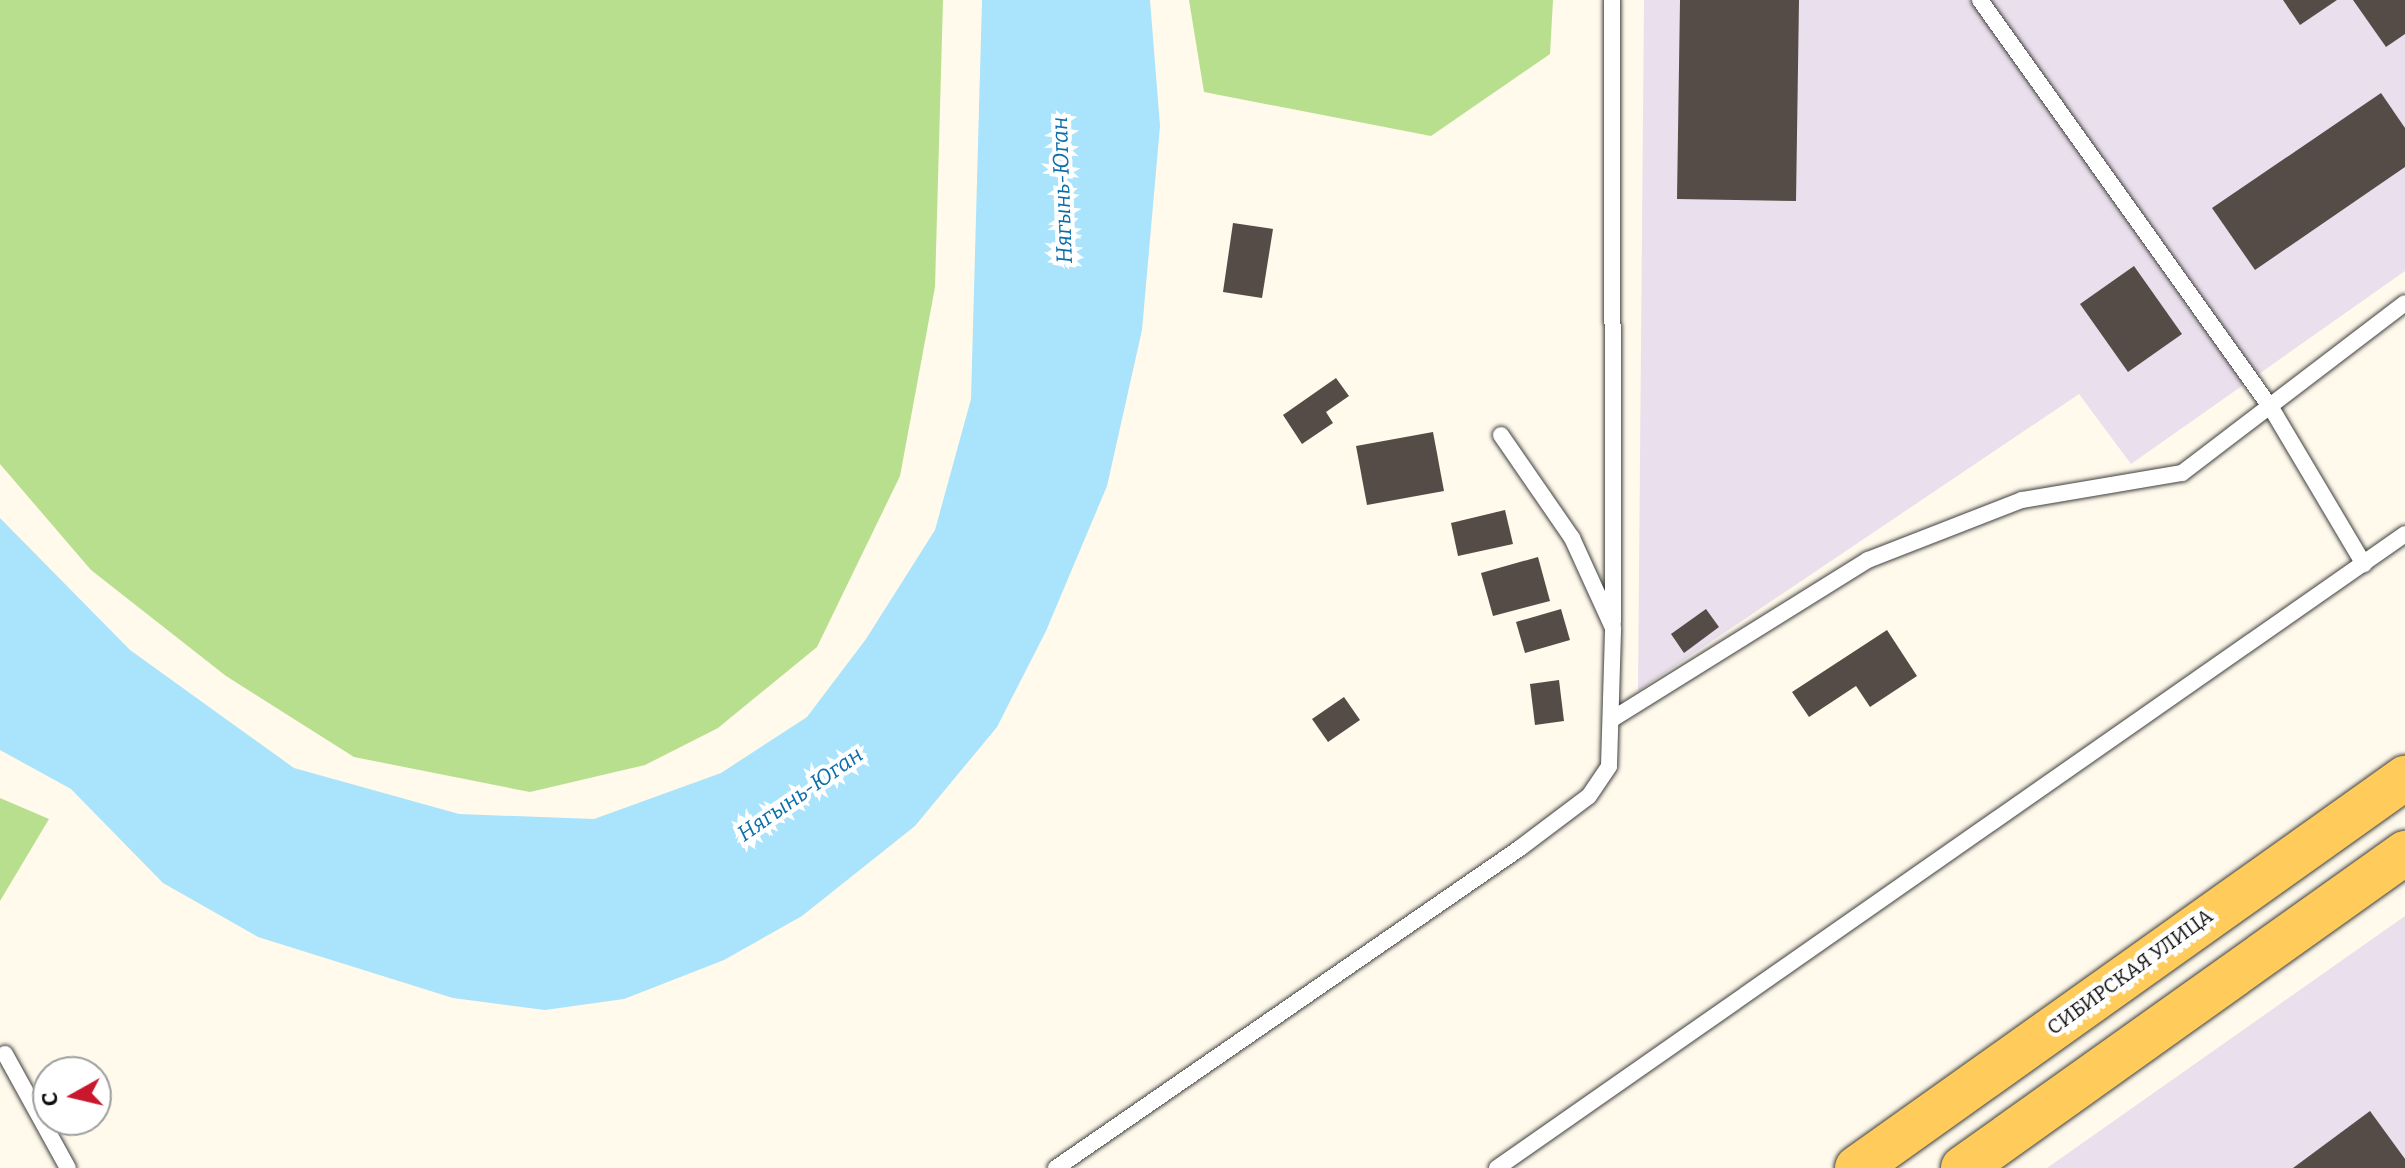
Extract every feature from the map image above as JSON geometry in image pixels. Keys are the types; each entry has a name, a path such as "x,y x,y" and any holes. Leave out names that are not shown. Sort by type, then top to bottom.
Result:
{"main road":[{"name":"СИБИРСКАЯ УЛИЦА","path":"1857,1168 2405,778"},
{"path":"1963,1168 2405,853"},
{"path":"2196,924 2231,978"}],"lane":[{"path":"1056,1168 1589,796 1609,766 1614,718 1612,0"},
{"path":"1980,0 2270,406 2364,564"},
{"path":"1614,718 1868,560 2022,500 2182,473 2405,303"},
{"path":"1501,435 1572,538 1613,628"},
{"path":"1497,1168 2405,534"},
{"path":"5,1054 68,1168"}],"shaded area":[{"path":"1644,0 2405,0 2405,271 2131,464 2079,394 1638,691"},
{"path":"2405,916 2405,1168 2047,1168"}],"green space":[{"path":"0,0 943,0 935,287 900,476 817,647 718,728 645,765 530,792 354,757 226,676 91,570 0,464"},
{"path":"1189,0 1553,0 1550,54 1431,136 1204,92"},
{"path":"0,798 49,819 0,901"}],"water":[{"name":"Нягынь-Юган","path":"982,0 1150,0 1160,126 1142,330 1107,486 1046,631 997,727 915,826 802,916 724,960 624,999 545,1010 453,998 258,937 163,883 71,789 0,750 0,518 130,650 294,768 459,814 594,819 721,773 807,717 866,639 935,530 971,399"}],"building":[{"path":"1680,0 1799,0 1796,201 1677,199"},
{"path":"2283,0 2337,0 2300,25"},
{"path":"2353,0 2405,0 2405,34 2386,47"},
{"path":"2381,93 2405,128 2405,167 2255,270 2212,208"},
{"path":"1233,223 1273,229 1262,298 1223,292"},
{"path":"2134,266 2182,334 2128,372 2080,304"},
{"path":"1336,378 1349,396 1326,412 1333,423 1302,444 1283,415"},
{"path":"1433,432 1444,491 1367,505 1356,446"},
{"path":"1505,510 1513,544 1458,556 1451,523"},
{"path":"1538,557 1550,601 1493,616 1481,573"},
{"path":"1561,609 1570,640 1525,653 1516,622"},
{"path":"1706,609 1719,627 1684,653 1671,634"},
{"path":"1887,630 1917,676 1870,707 1856,686 1809,717 1792,692"},
{"path":"1559,680 1564,721 1535,725 1530,684"},
{"path":"1344,697 1360,720 1328,742 1312,719"},
{"path":"2370,1111 2405,1159 2405,1168 2293,1168"}]}
